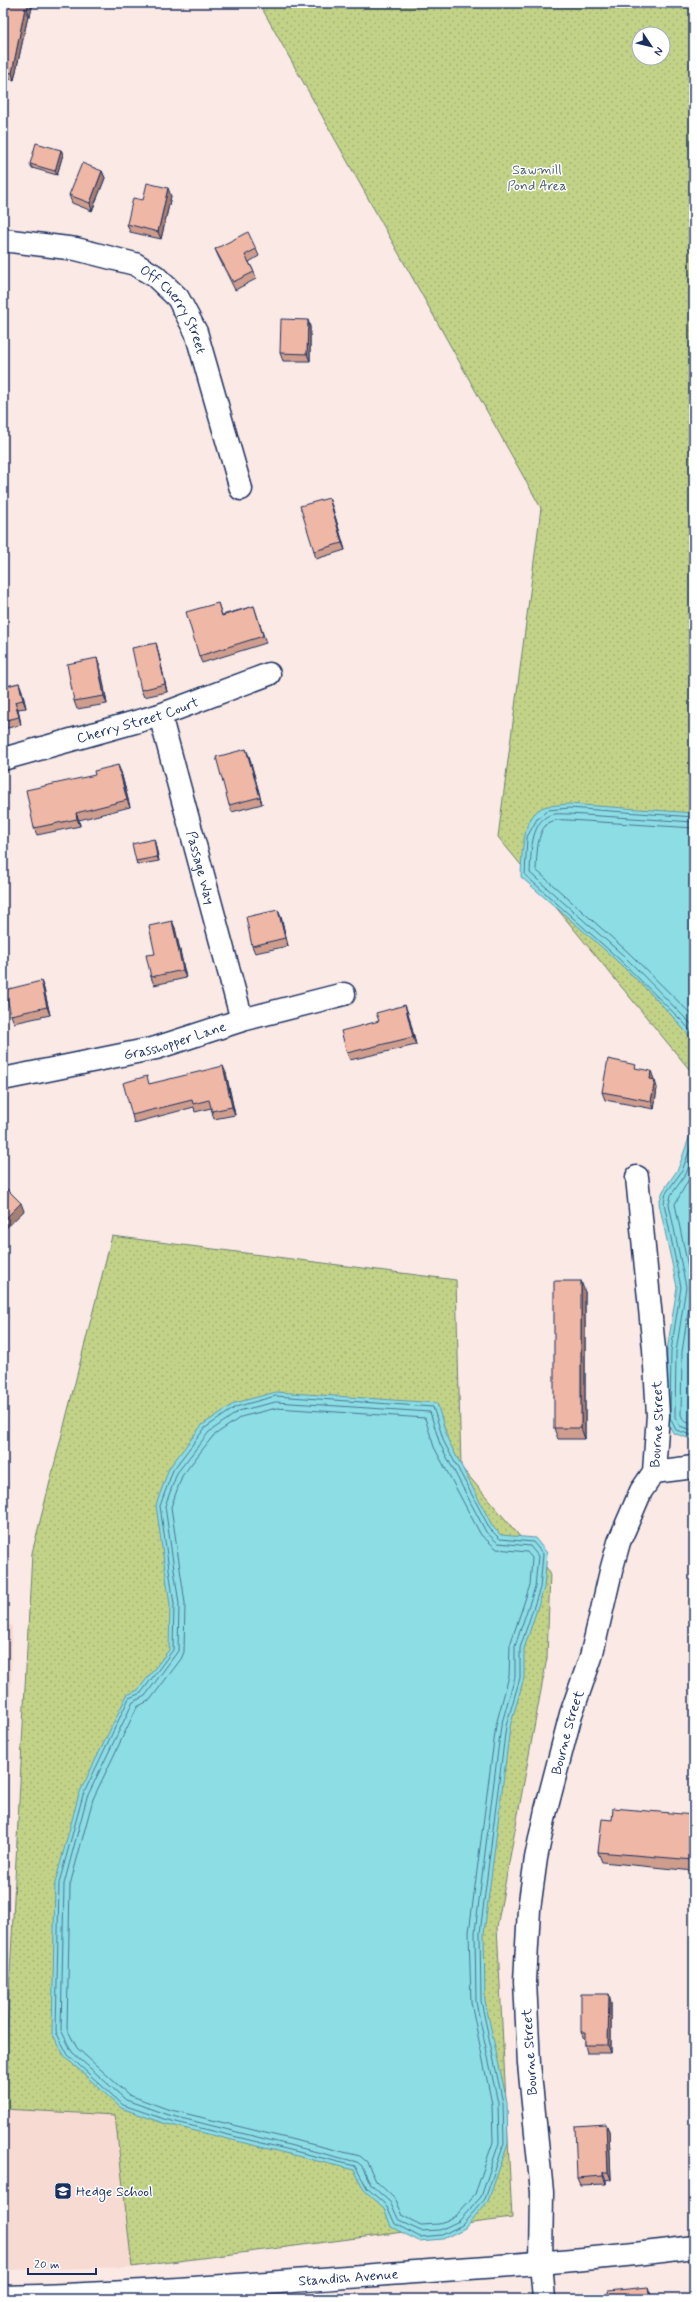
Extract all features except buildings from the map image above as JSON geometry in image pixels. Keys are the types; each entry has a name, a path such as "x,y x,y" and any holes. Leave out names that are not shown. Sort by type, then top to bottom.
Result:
{"street":[{"name":"Off Cherry Street","path":"3,240 76,249 135,264 156,276 178,298 196,332 242,489"},
{"name":"Cherry Street Court","path":"3,759 160,715 270,674"},
{"name":"Passage Way","path":"160,715 242,1020"},
{"name":"Grasshopper Lane","path":"3,1079 156,1048 242,1020 344,994"},
{"name":"Bourne Street","path":"544,2299 541,2262 542,2192 528,2064 525,1981 530,1909 536,1858 571,1714 591,1657 602,1603 619,1542 641,1491 654,1472 658,1415 654,1349 637,1177"},
{"path":"654,1472 694,1467"},
{"name":"Standish Avenue","path":"3,2297 105,2294 541,2262 649,2253 694,2247"}],"shaded area":[{"path":"3,1625 12,1625 3,2074"},
{"name":"Hedge School","path":"3,2109 115,2115 132,2267 3,2270"}],"green space":[{"name":"Sawmill Pond Area","path":"259,3 694,3 694,1075 498,837 541,508"},
{"path":"112,1236 456,1280 461,1467 550,1572 547,1658 497,1927 512,2218 132,2267 115,2115 3,2109 32,1553"}],"water":[{"path":"569,804 694,813 694,1042 655,997 633,976 521,877 525,836 532,817 538,810 547,806"},
{"path":"694,1124 694,1440 673,1433 666,1419 667,1351 677,1287 659,1203 663,1191 678,1169"},
{"path":"276,1392 437,1403 448,1440 493,1527 501,1535 535,1538 547,1553 544,1588 524,1649 524,1678 510,1727 484,1933 485,2001 507,2102 508,2144 488,2201 465,2228 443,2239 419,2241 391,2227 384,2208 364,2190 354,2170 163,2123 121,2108 65,2057 52,2033 55,1883 79,1794 127,1695 138,1690 169,1650 170,1605 156,1505 169,1468 202,1425 235,1403"}],"place":[{"name":"Hedge School","path":"63,2191"}]}
